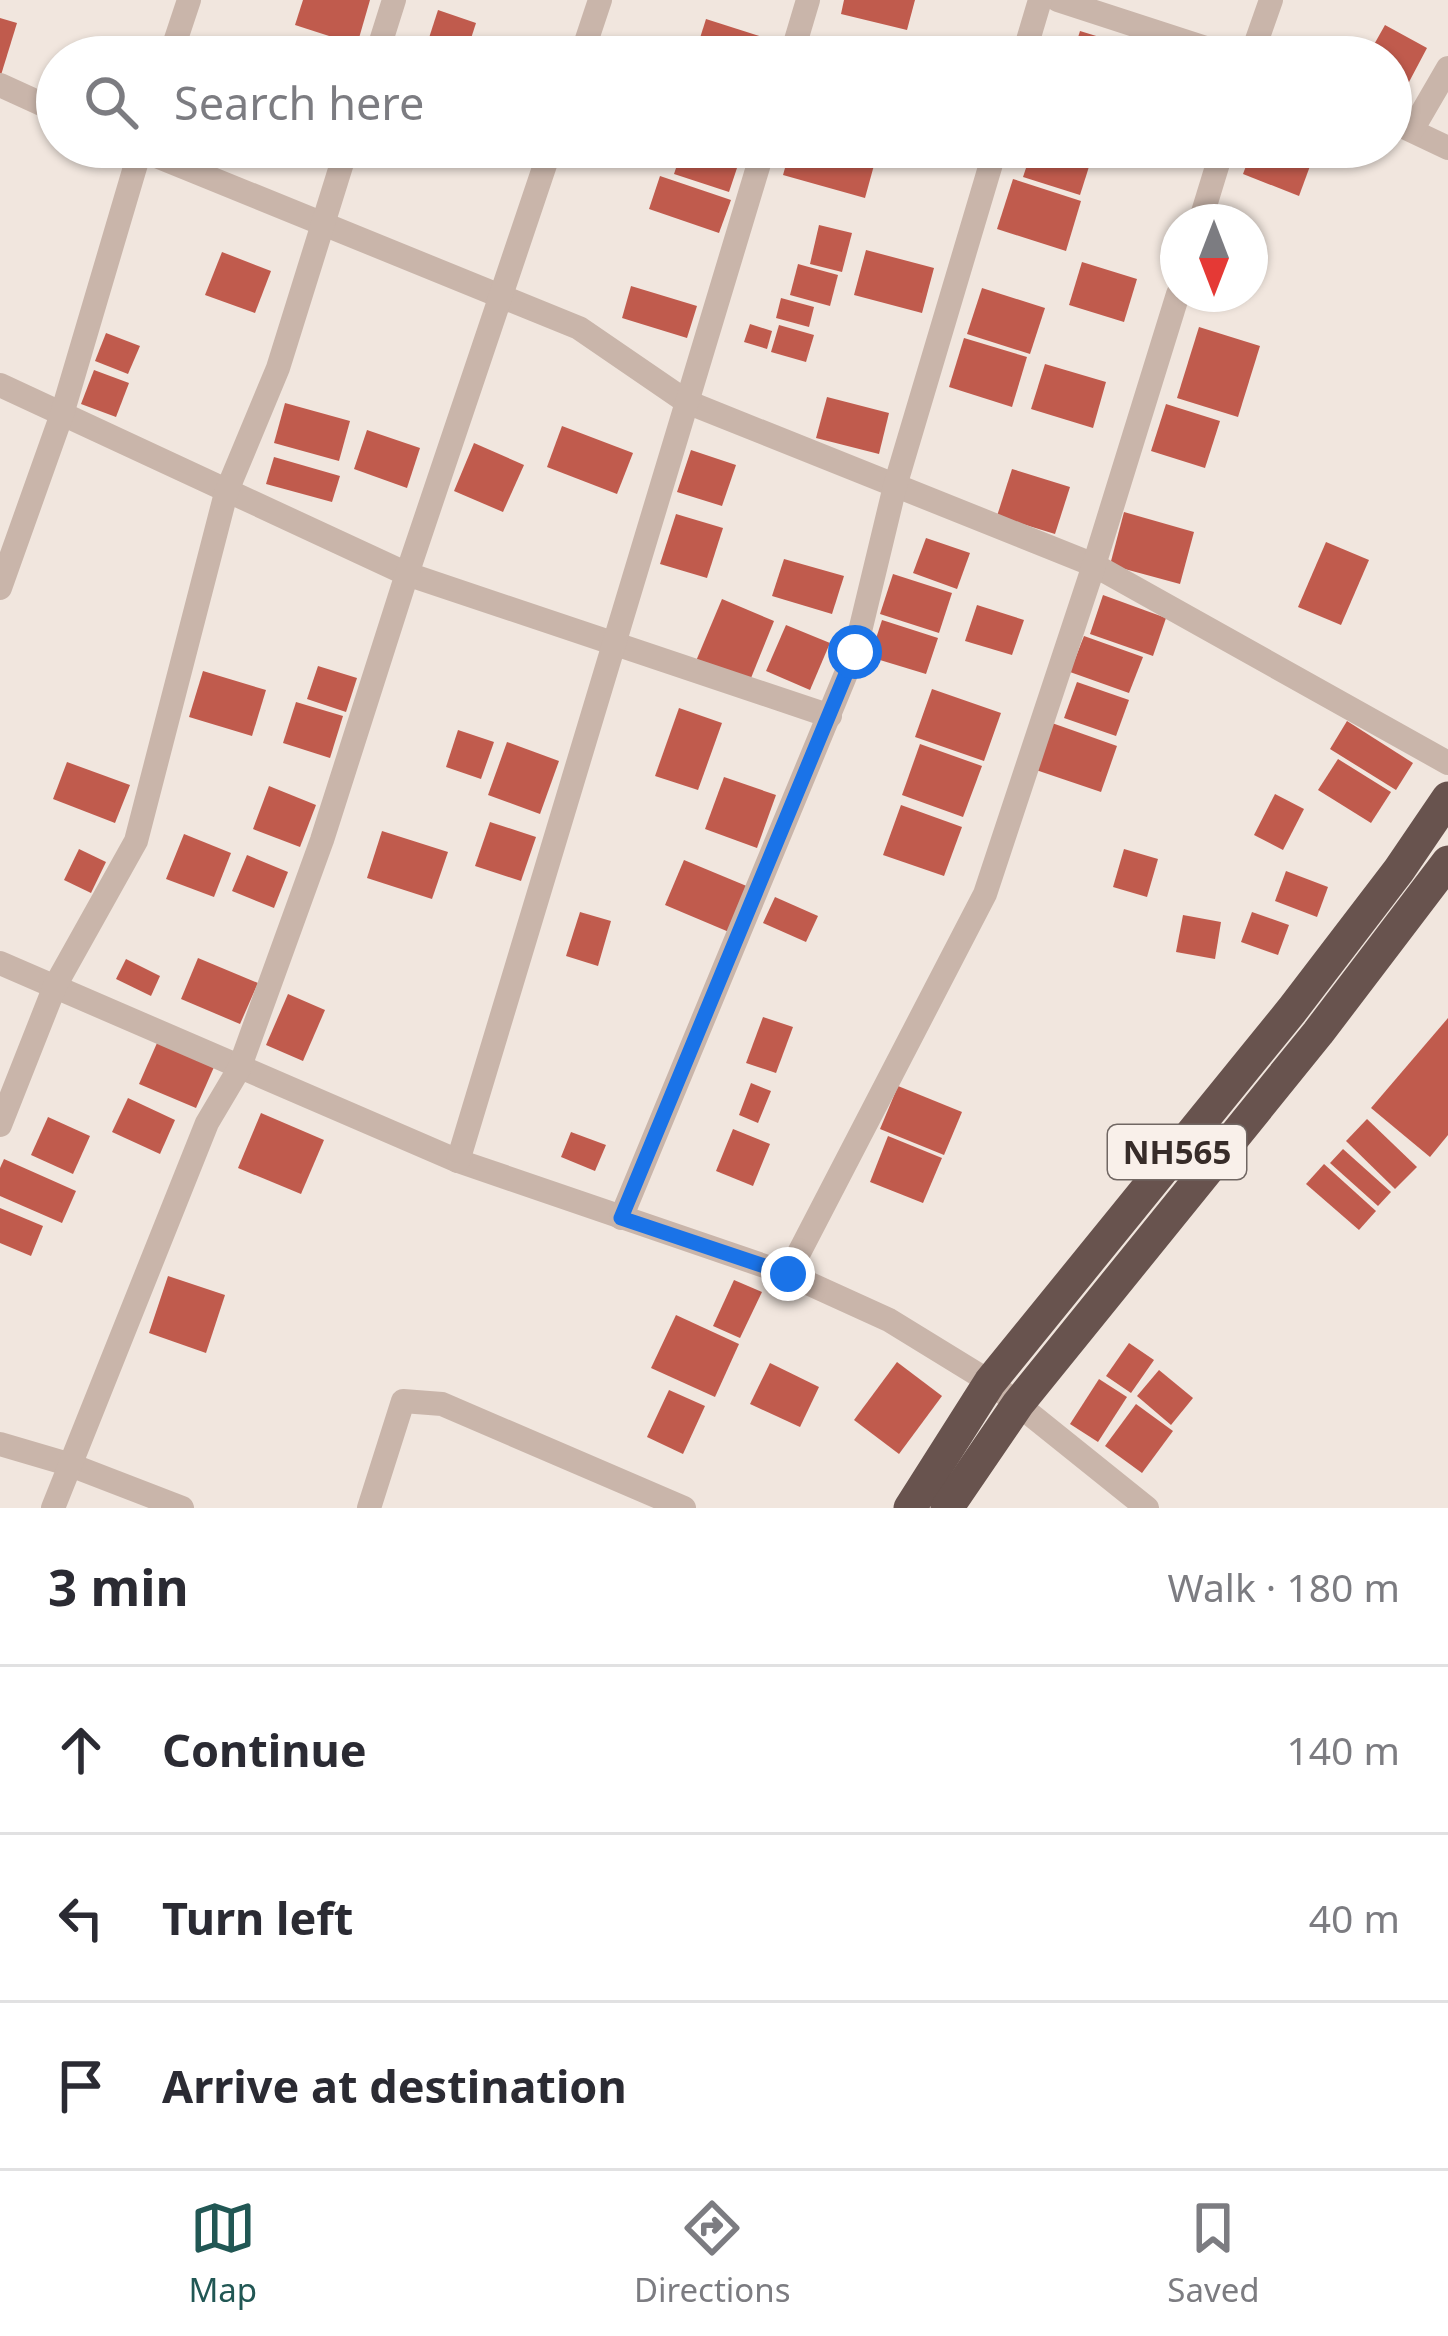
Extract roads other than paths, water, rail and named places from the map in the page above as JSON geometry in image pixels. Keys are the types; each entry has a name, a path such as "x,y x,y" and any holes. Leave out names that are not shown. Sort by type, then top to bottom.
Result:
{"highway":[{"name":"NH565","path":"910,1508 990,1382 1292,1010 1448,798"},
{"name":"NH565","path":"947,1508 1018,1404 1318,1033 1448,862"}],"street":[{"path":"177,36 189,0"},
{"path":"383,36 394,0"},
{"path":"588,36 600,0"},
{"path":"797,36 808,0"},
{"path":"1029,36 1040,0"},
{"path":"1058,0 1168,36"},
{"path":"1259,36 1271,0"},
{"path":"1412,112 1448,68"},
{"path":"0,85 36,101"},
{"path":"1412,130 1448,148"},
{"path":"0,589 62,414 132,168"},
{"path":"188,168 579,328 687,402 1094,565 1448,763"},
{"path":"0,1125 55,986 136,841 226,493 278,368 339,168"},
{"path":"53,1508 208,1123 239,1069 322,840 406,574 544,168"},
{"path":"458,1161 758,168"},
{"path":"621,1218 855,652 895,486 990,168"},
{"path":"1206,204 1217,168"},
{"path":"788,1274 985,894 1172,312"},
{"path":"0,385 406,574 830,716"},
{"path":"0,962 458,1161 788,1274 890,1320 990,1382 1147,1508"},
{"path":"369,1508 403,1401 422,1400 442,1404 684,1508"},
{"path":"0,1444 68,1464 182,1508"}]}
